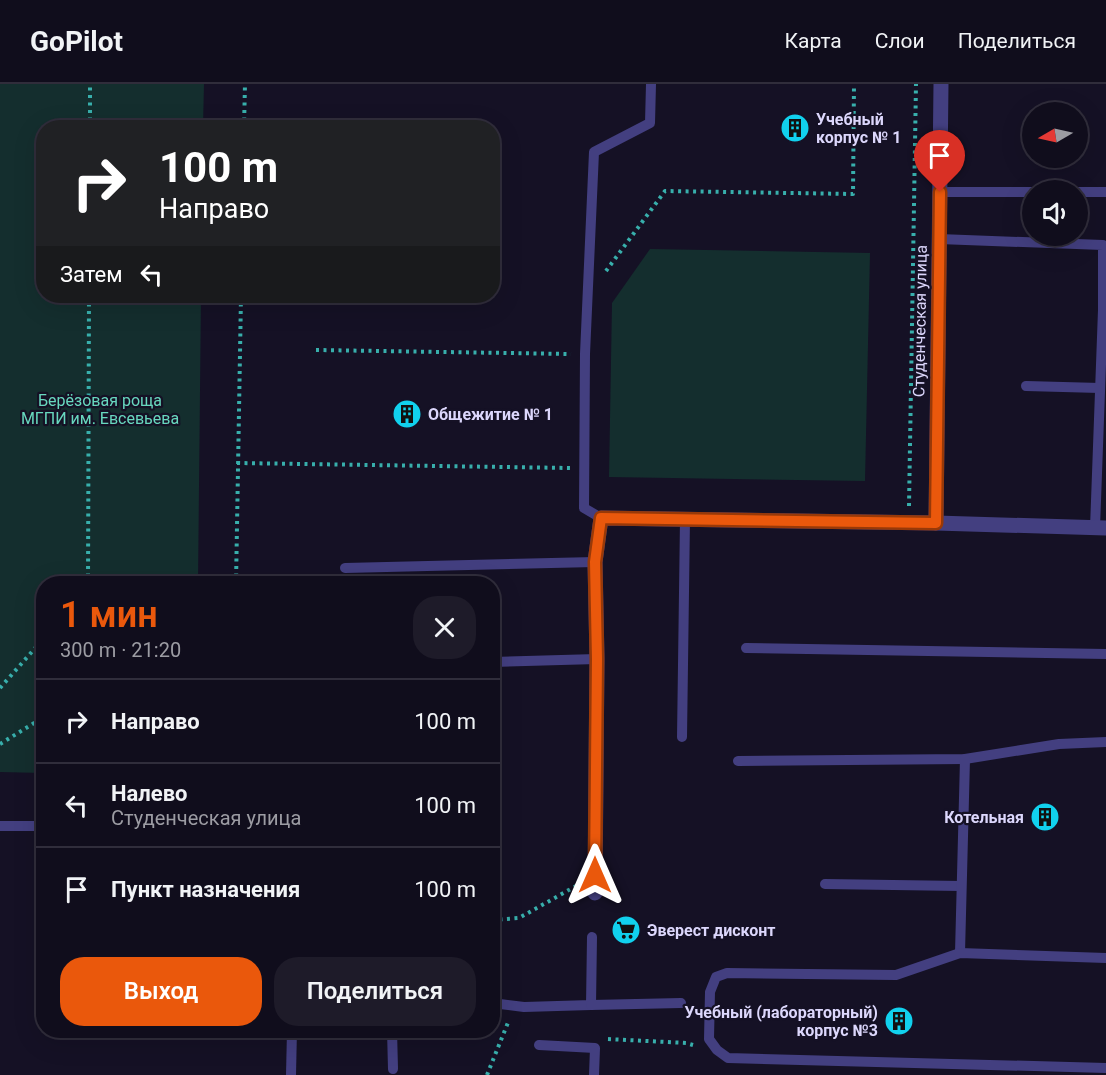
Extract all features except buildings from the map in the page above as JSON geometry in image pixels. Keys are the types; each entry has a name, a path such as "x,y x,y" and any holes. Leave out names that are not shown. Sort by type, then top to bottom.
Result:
{"street":[{"name":"Студенческая улица","path":"936,523 941,84"},
{"path":"595,894 597,659 595,562 601,518 1100,528"}],"lane":[{"path":"601,518 584,508 585,354 594,152 650,123 651,84"},
{"path":"940,192 1022,192"},
{"path":"1088,192 1106,192"},
{"path":"939,239 1022,240"},
{"path":"1088,243 1103,245 1100,528"},
{"path":"1026,386 1100,388"},
{"path":"682,737 685,519"},
{"path":"345,568 595,562"},
{"path":"746,648 1106,654"},
{"path":"500,662 597,659"},
{"path":"738,761 965,759 1059,744 1106,742"},
{"path":"960,953 966,797 965,759"},
{"path":"0,826 36,826"},
{"path":"825,884 961,886"},
{"path":"591,1005 592,937"},
{"path":"1106,958 960,953 896,975 727,973 716,977 710,992 709,1039 717,1050 728,1058 1106,1068"},
{"path":"500,1004 515,1006 681,1003"},
{"path":"291,1075 292,1038"},
{"path":"392,1038 393,1069"},
{"path":"539,1045 595,1048 594,1075"},
{"path":"905,1063 905,1075"}],"path":[{"path":"90,84 90,120"},
{"path":"244,120 245,84"},
{"path":"588,295 665,191 853,194 854,84"},
{"path":"908,510 916,84"},
{"path":"88,576 89,303"},
{"path":"236,576 241,303"},
{"path":"316,350 585,354"},
{"path":"237,463 584,468"},
{"path":"0,687 36,647"},
{"path":"0,744 36,722"},
{"path":"500,919 519,918 595,875"},
{"path":"487,1075 515,1006"},
{"path":"604,1039 686,1043 697,1047"}],"green space":[{"name":"Берёзовая роща МГПИ им. Евсевьева","path":"0,84 204,84 203,120 36,120 36,303 201,303 198,576 36,576 36,773 0,772"},
{"path":"650,249 870,253 865,481 609,477 612,303"}],"place":[{"name":"Учебный корпус № 1","path":"795,128"},
{"name":"Общежитие № 1","path":"407,414"},
{"name":"Котельная","path":"1045,817"},
{"name":"Эверест дисконт","path":"626,930"},
{"name":"Учебный (лабораторный) корпус №3","path":"899,1021"}],"route":[{"path":"595,875 597,659 595,562 601,518 936,523 940,192"}]}
